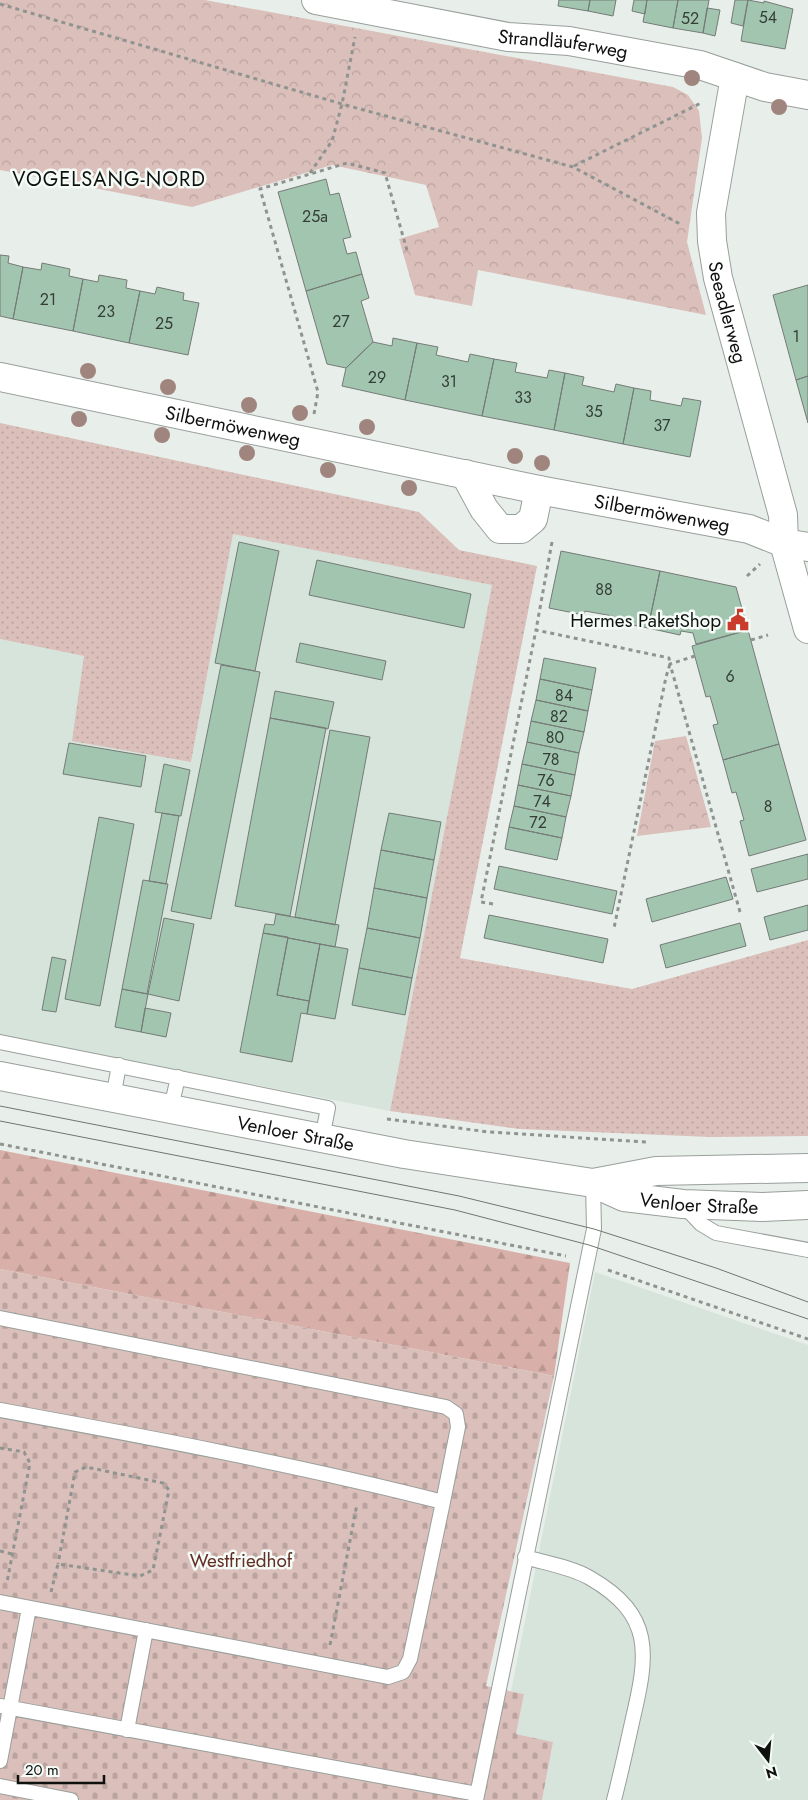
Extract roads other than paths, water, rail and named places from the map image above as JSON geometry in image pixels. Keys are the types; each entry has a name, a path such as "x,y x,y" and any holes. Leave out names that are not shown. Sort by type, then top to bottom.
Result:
{"street":[{"name":"Strandläuferweg","path":"316,0 508,37 569,41 644,54 700,65 734,81 808,94"},
{"name":"Seeadlerweg","path":"734,81 710,213 712,241 718,278 783,515 796,545 808,629"},
{"name":"Silbermöwenweg","path":"0,377 538,490 749,529 796,545"},
{"path":"465,474 484,509 500,529 521,529 533,519 538,490"},
{"name":"Venloer Straße","path":"0,1076 404,1154 593,1183 624,1197 683,1204 762,1207 808,1205"},
{"name":"Venloer Straße","path":"593,1183 656,1171 808,1168"}],"lane":[{"path":"0,1042 328,1108 322,1138"},
{"path":"113,1098 119,1065"},
{"path":"171,1108 178,1077"},
{"path":"5,1707 476,1797 585,1263 594,1229 593,1183"},
{"path":"683,1204 701,1224 716,1233 808,1250"},
{"path":"0,1318 446,1407 456,1414 458,1426 410,1659 403,1672 388,1677 2,1602"},
{"path":"0,1410 154,1438 362,1481 443,1502"},
{"path":"524,1557 588,1577 621,1598 636,1620 644,1645 642,1679 614,1800"},
{"path":"0,1761 5,1707 29,1608"},
{"path":"127,1730 146,1630"},
{"path":"0,1786 71,1800"}],"tram line":[{"path":"0,1106 459,1196 594,1229 716,1268 808,1302"},
{"path":"0,1121 455,1210 589,1245 808,1319"}],"place":[{"name":"Hermes PaketShop","path":"738,620"}],"district":[{"name":"VOGELSANG-NORD","path":"109,179"}],"park label":[{"name":"Westfriedhof","path":"241,1560"}]}
